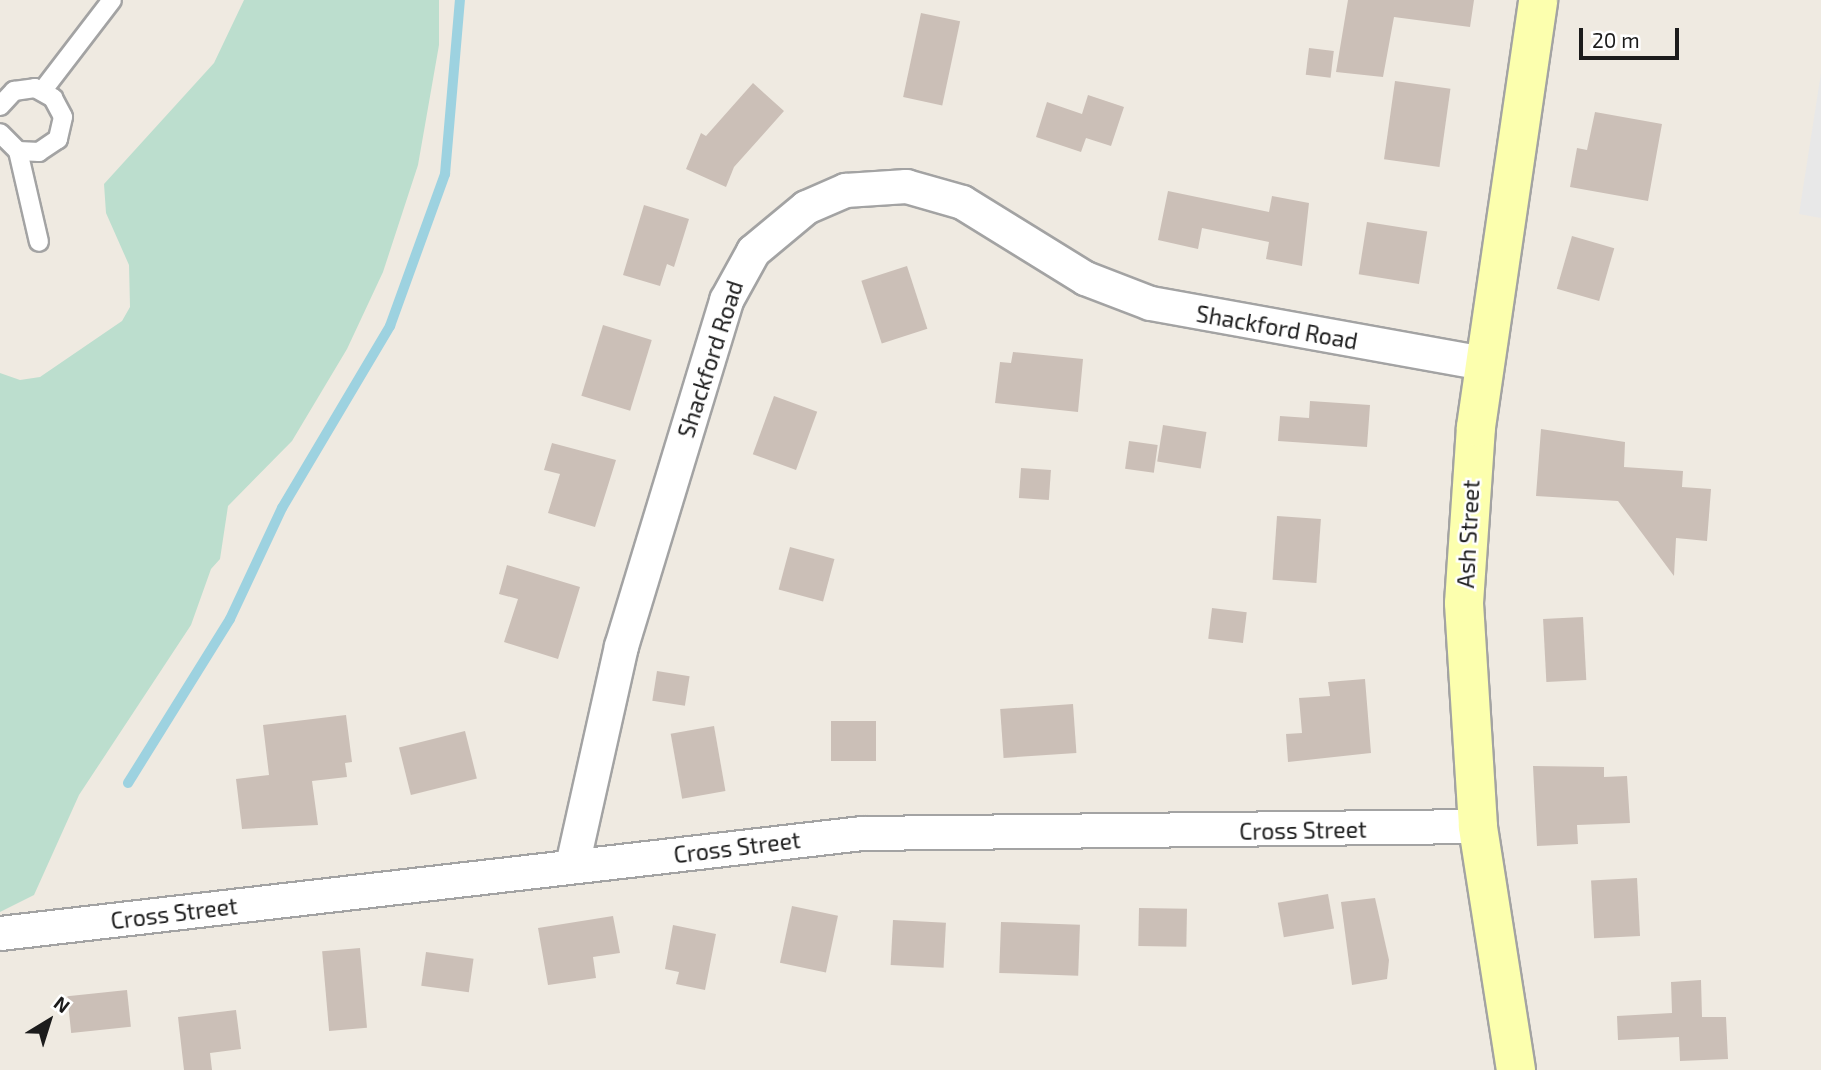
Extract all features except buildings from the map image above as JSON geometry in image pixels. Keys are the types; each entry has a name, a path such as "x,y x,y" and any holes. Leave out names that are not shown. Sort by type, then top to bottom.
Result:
{"street":[{"name":"Ash Street","path":"1516,1070 1478,826 1464,603 1484,363 1538,0"},
{"name":"Shackford Road","path":"572,865 621,646 726,300 753,251 806,207 845,190 906,186 962,202 1085,278 1150,303 1484,363"},
{"name":"Cross Street","path":"0,933 860,833 1478,826"}],"lane":[{"path":"43,90 112,0"},
{"path":"0,106 14,91 43,90 60,107 62,129 40,152 18,151"},
{"path":"0,133 18,151 39,243"}],"green space":[{"path":"244,0 439,0 439,45 418,165 383,272 347,349 292,441 228,506 220,559 211,569 191,625 79,795 34,895 0,912 0,373 20,380 40,377 122,321 130,307 129,265 106,213 104,184 214,63"}],"shaded area":[{"path":"1821,73 1821,218 1799,214"}],"waterway":[{"path":"128,783 230,619 282,508 390,326 445,174 460,0"}]}
